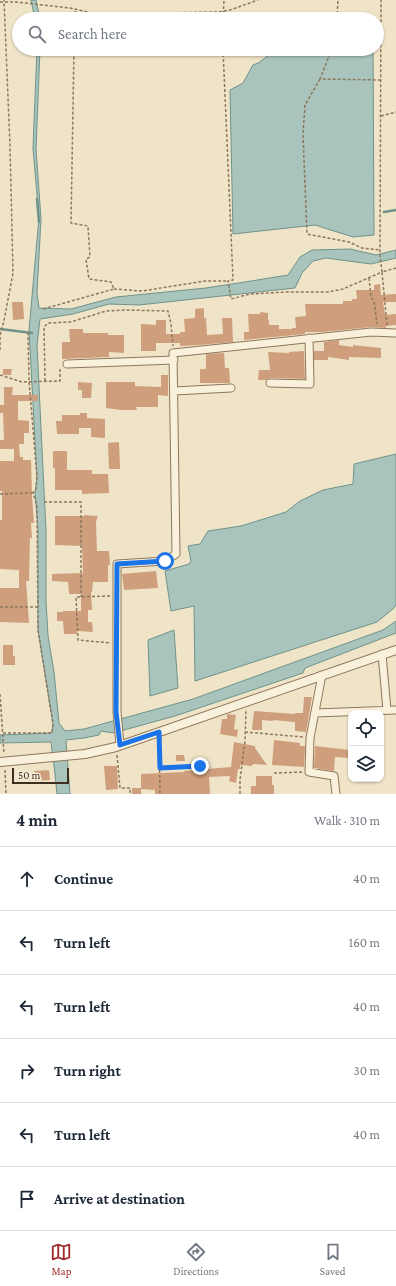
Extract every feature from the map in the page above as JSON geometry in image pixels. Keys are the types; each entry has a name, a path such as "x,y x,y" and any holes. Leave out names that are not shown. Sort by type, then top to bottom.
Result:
{"street":[{"path":"67,364 173,357 309,338 378,332 396,333"},
{"path":"270,383 310,384 309,338"},
{"path":"118,746 116,712 117,564 165,561 176,554 173,357"},
{"path":"174,391 231,388"},
{"path":"2,762 85,754 118,746 396,650"},
{"path":"382,654 387,710"},
{"path":"322,675 310,738 309,772 334,776 336,794"},
{"path":"315,713 396,710"}],"path":[{"path":"224,0 224,11"},
{"path":"181,12 224,11 258,0"},
{"path":"337,12 338,0"},
{"path":"381,0 381,12"},
{"path":"0,350 0,335 13,273 10,146 4,1"},
{"path":"0,2 16,2 75,9 88,12"},
{"path":"74,56 71,223 88,226 90,257 86,259 89,279 111,282 114,289"},
{"path":"43,309 114,289 142,291 205,281 233,280 223,56"},
{"path":"329,56 320,80 305,105 303,134 307,234 349,242 362,248 380,250"},
{"path":"381,56 380,250 388,333"},
{"path":"320,80 381,80"},
{"path":"381,116 396,112"},
{"path":"228,281 231,299 250,294 328,292 344,289 382,272 396,268"},
{"path":"369,278 378,332"},
{"path":"45,381 44,327 48,323 71,322 106,312 125,310 168,312 171,324 173,357"},
{"path":"3,733 52,733 53,724 38,630 37,506 33,493 36,489 38,477 29,382 28,332"},
{"path":"0,375 22,382 60,381 60,364 67,364"},
{"path":"0,494 33,493"},
{"path":"44,502 81,502 81,596"},
{"path":"117,596 76,597 78,640 117,643"},
{"path":"0,607 39,607"},
{"path":"0,694 3,733 2,762 6,794"},
{"path":"240,794 246,701"},
{"path":"159,732 160,794"},
{"path":"245,732 310,738"},
{"path":"118,746 120,788 130,788 130,794"},
{"path":"160,768 200,766"},
{"path":"274,773 309,772"}],"water":[{"path":"31,0 36,0 39,12 34,12"},
{"path":"37,56 40,56 36,149 41,219 37,293 39,308 71,309 116,297 206,288 288,275 300,257 312,250 350,249 376,255 396,250 396,258 371,264 326,258 313,261 302,273 295,288 139,305 109,304 73,314 40,319 37,345 46,531 46,601 48,636 54,672 59,723 65,731 84,729 193,699 383,630 396,621 396,633 305,668 303,673 175,716 113,733 101,731 99,735 66,740 70,794 57,794 51,742 0,743 0,735 52,733 53,724 38,630 38,529 35,493 37,478 29,330 39,218 33,148"},
{"path":"268,56 373,56 374,235 353,237 315,225 233,234 230,90 243,83 253,65"},
{"path":"396,454 396,604 394,608 377,622 195,681 194,606 171,611 165,571 189,564 191,561 188,546 200,544 208,531 241,526 286,512 300,501 323,490 353,484 354,464"},
{"path":"174,630 178,688 150,696 148,640"}],"building":[{"path":"380,284 381,295 396,294 396,302 383,302 385,315 396,314 396,325 386,326 386,328 371,327 323,332 305,332 305,334 244,340 244,332 249,332 248,314 260,314 260,312 268,313 269,325 279,325 279,329 292,329 296,328 295,317 306,316 305,304 343,304 343,301 352,301 352,299 357,299 356,290 374,290 374,285"},
{"path":"12,302 23,302 24,319 13,320"},
{"path":"204,308 207,335 223,334 222,318 232,318 233,342 180,346 180,343 156,343 156,351 141,351 141,324 156,325 156,320 166,320 166,334 180,334 180,332 185,332 184,319 195,318 195,309"},
{"path":"69,329 83,329 83,333 108,333 108,335 124,335 124,353 109,352 109,357 62,359 62,342 70,342"},
{"path":"339,340 339,345 381,348 381,358 349,357 349,360 328,357 328,360 314,360 314,351 324,351 324,342"},
{"path":"304,351 305,379 270,378 266,380 258,380 259,370 270,370 268,352 289,353"},
{"path":"224,353 225,368 229,368 230,383 200,383 200,369 206,369 206,354"},
{"path":"3,369 12,369 11,375 3,375"},
{"path":"161,375 168,375 168,396 158,395 158,407 136,407 137,410 106,408 106,382 135,382 135,386 161,387"},
{"path":"78,382 92,383 91,398 82,398 82,390 78,390"},
{"path":"4,387 13,387 12,395 38,395 38,401 18,401 18,420 29,421 29,433 24,433 24,444 19,444 20,457 23,457 23,460 31,460 34,523 31,523 32,538 30,538 29,581 26,581 29,623 0,622 0,588 19,588 19,570 0,569 0,520 2,520 2,491 0,491 0,461 14,461 14,449 0,449 0,440 4,440 3,413 0,413 0,405 4,405"},
{"path":"80,413 87,413 87,418 105,419 105,438 91,437 91,428 79,428 79,434 57,434 56,421 62,421 62,415 80,415"},
{"path":"119,442 120,469 109,469 108,443"},
{"path":"53,451 67,451 67,470 92,470 92,474 108,474 109,493 82,494 82,490 55,490"},
{"path":"55,516 98,516 96,522 97,551 109,551 110,565 108,565 108,582 93,582 91,592 92,610 88,610 88,622 92,622 93,632 77,631 77,634 64,634 63,621 57,621 57,612 81,611 81,594 69,594 68,582 52,581 52,574 83,573 82,546 55,545"},
{"path":"156,571 158,588 124,590 122,574"},
{"path":"3,645 13,645 15,665 3,665"},
{"path":"304,697 312,697 306,732 295,731 295,722 273,720 262,720 262,730 252,730 254,711 295,714 303,713"},
{"path":"227,714 236,715 234,729 238,730 237,737 220,734 222,719 227,719"},
{"path":"274,740 300,743 300,746 305,746 304,767 272,765"},
{"path":"234,742 255,746 267,765 240,765 236,783 229,781 230,776 209,777 210,794 155,794 155,790 141,789 141,774 184,772 231,767"},
{"path":"315,746 348,750 348,758 335,757 334,771 314,768"},
{"path":"176,755 184,755 185,761 176,761"},
{"path":"104,766 117,766 118,789 106,790"},
{"path":"49,770 50,780 35,781 34,771"},
{"path":"256,776 272,776 274,794 251,794 251,786 256,786"},
{"path":"132,788 141,788 141,794 132,794"}],"waterway":[{"path":"37,199 39,222"},
{"path":"384,212 396,210"},
{"path":"0,329 32,333"}],"route":[{"path":"165,561 117,564 116,712 120,745 159,732 160,768 200,766"}]}
